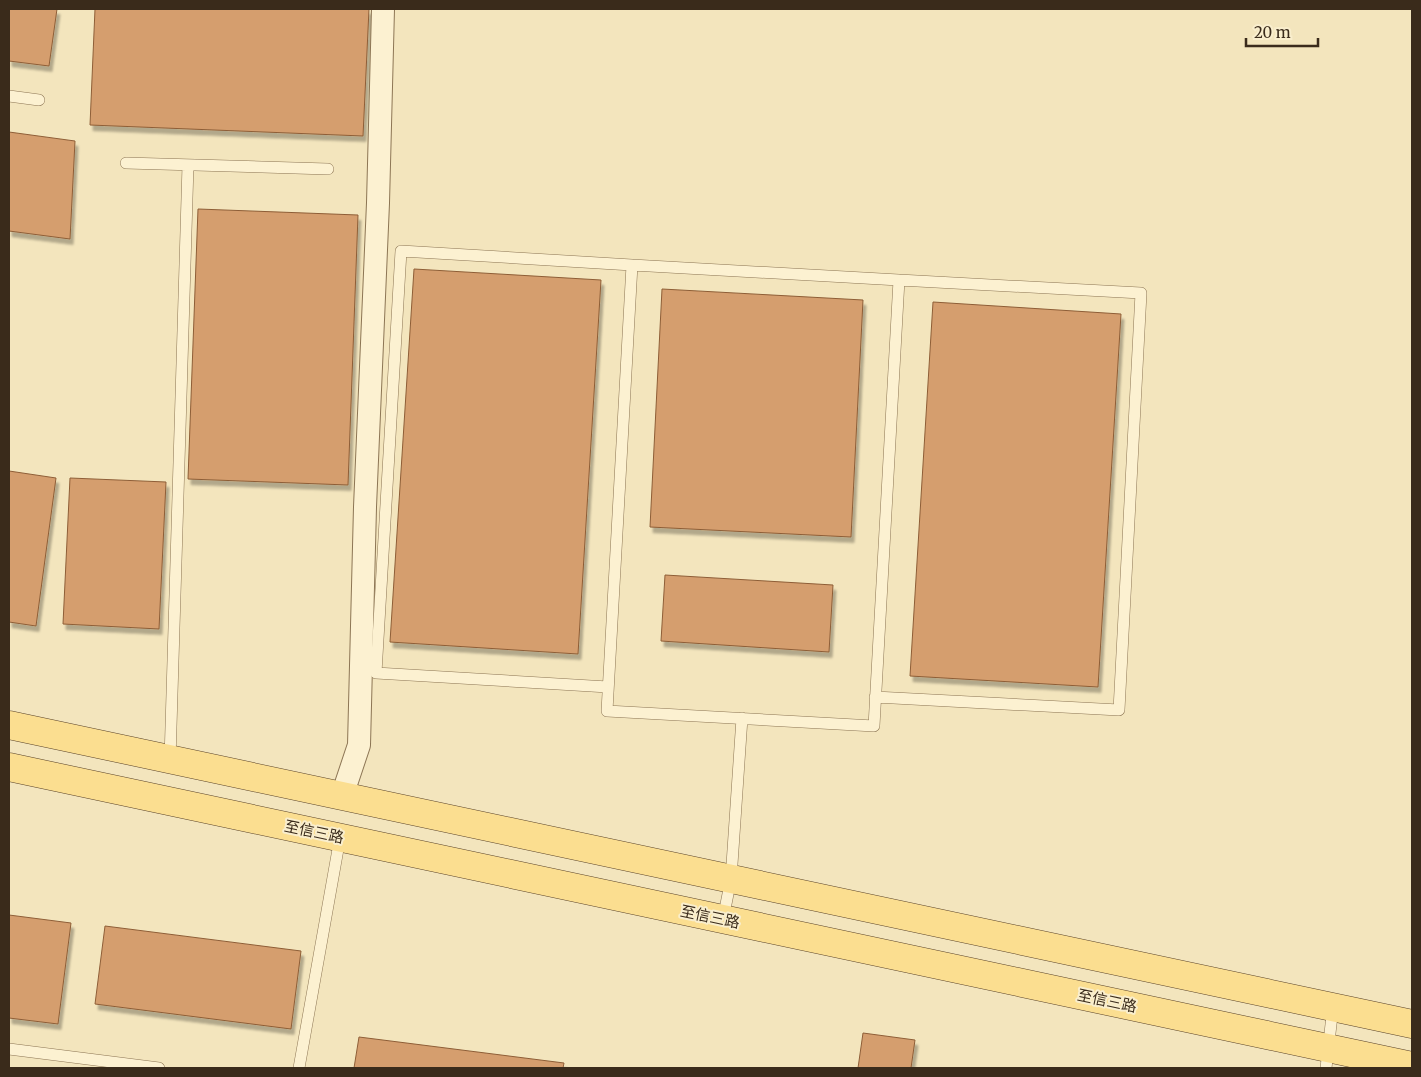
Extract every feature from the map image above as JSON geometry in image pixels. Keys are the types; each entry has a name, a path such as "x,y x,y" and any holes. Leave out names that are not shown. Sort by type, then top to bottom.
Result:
{"main road":[{"path":"9,725 1412,1024"},
{"name":"至信三路","path":"9,767 723,919 1327,1058 1412,1066"}],"street":[{"path":"342,796 358,745 364,517 378,203 383,9"}],"lane":[{"path":"9,96 38,100"},
{"path":"126,164 328,169"},
{"path":"170,760 188,165"},
{"path":"608,687 376,673 401,251 1141,293 1119,710 876,697"},
{"path":"632,265 607,711 874,726 899,280"},
{"path":"723,919 731,880 742,718"},
{"path":"299,1068 340,838"},
{"path":"1327,1058 1333,1007"},
{"path":"9,1050 159,1068"}],"building":[{"path":"9,9 57,9 49,66 9,61"},
{"path":"95,9 369,9 363,136 90,125"},
{"path":"9,132 75,141 70,239 9,231"},
{"path":"198,209 358,215 348,485 188,479"},
{"path":"414,269 601,280 578,654 390,642"},
{"path":"662,289 863,300 851,537 650,527"},
{"path":"933,302 1121,314 1098,687 910,676"},
{"path":"9,471 56,478 36,626 9,622"},
{"path":"70,478 166,482 159,629 63,624"},
{"path":"665,575 833,585 829,652 661,641"},
{"path":"9,915 71,923 58,1024 9,1018"},
{"path":"105,926 301,951 291,1029 95,1004"},
{"path":"863,1033 915,1040 911,1068 858,1068"},
{"path":"359,1037 564,1063 563,1068 354,1068"}]}
